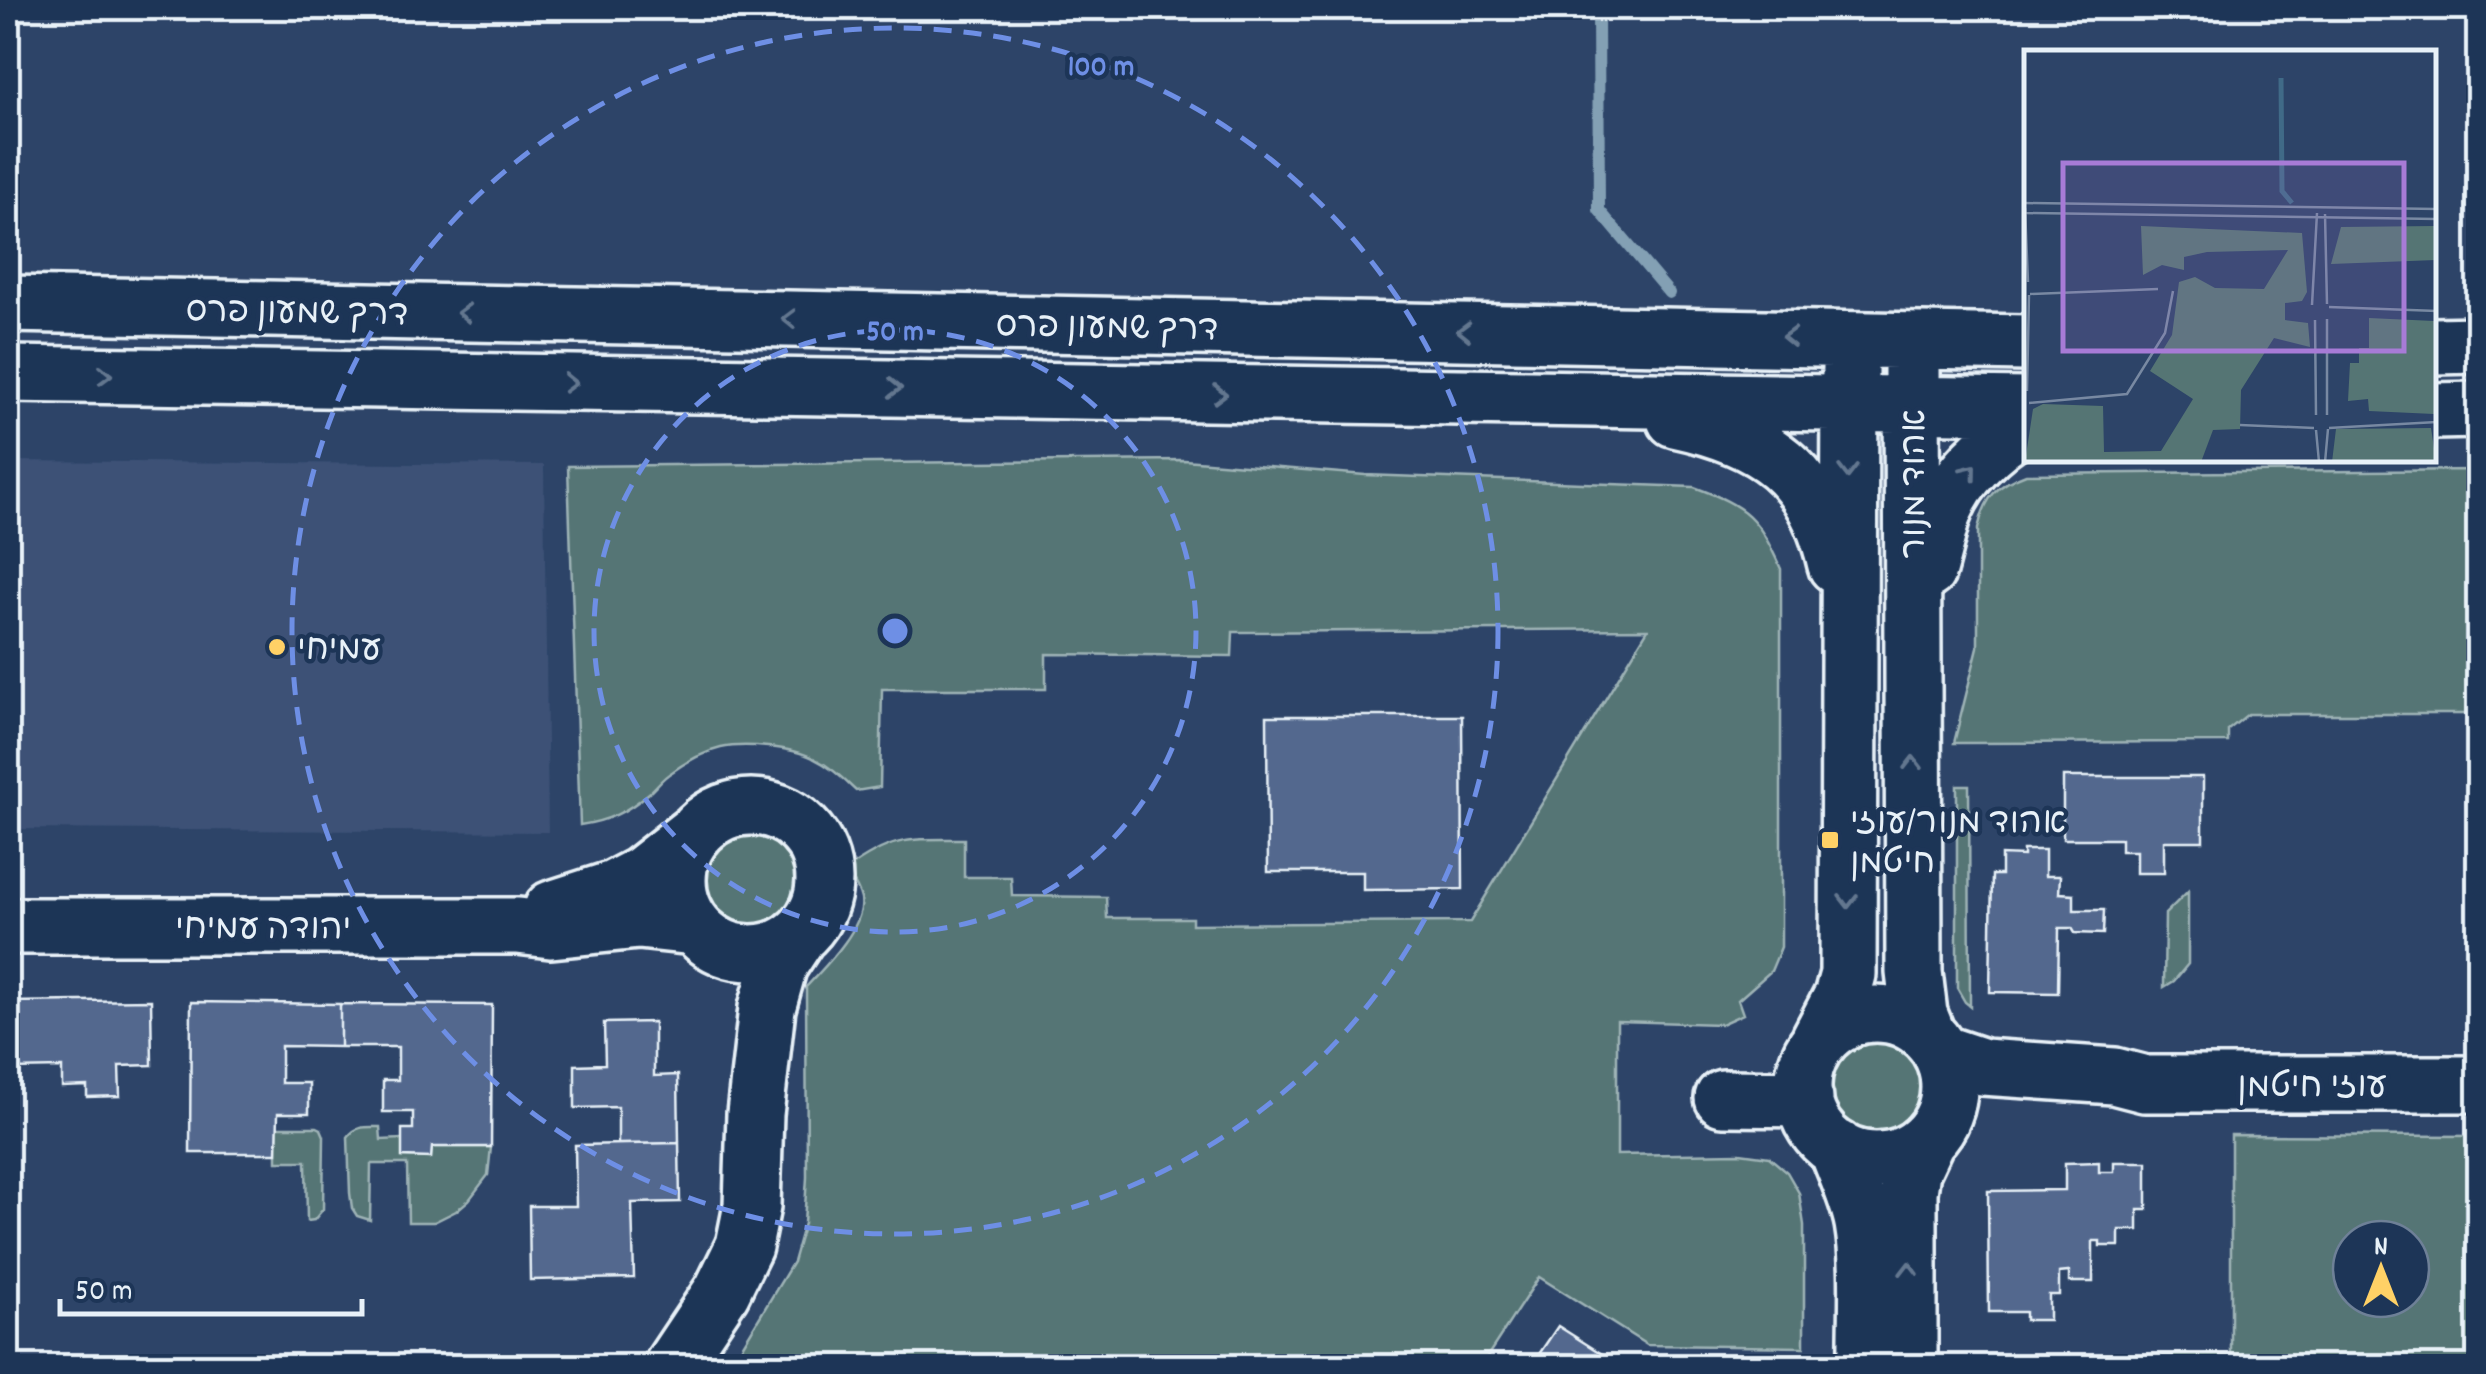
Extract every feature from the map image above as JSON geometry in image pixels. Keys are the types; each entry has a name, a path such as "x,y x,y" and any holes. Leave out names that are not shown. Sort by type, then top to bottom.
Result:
{"street":[{"name":"דרך שמעון פרס","path":"8,304 2024,343"},
{"name":"אהוד מנור","path":"1820,1040 1842,996 1848,974 1850,338"},
{"name":"אהוד מנור","path":"1912,341 1914,972 1919,1014 1934,1043"},
{"path":"2436,346 2478,346"},
{"name":"דרך שמעון פרס","path":"8,374 2024,406"},
{"name":"אהוד מנור","path":"1589,400 1714,427 1760,447 1775,458 1806,488 1819,514 1831,541 1848,622"},
{"path":"2436,411 2478,410"},
{"name":"אהוד מנור","path":"1912,626 1943,513 1954,493 1990,448 2024,424"},
{"path":"672,1366 722,1291 744,1246 752,1206 762,1042 772,986 778,965 814,918 823,896 824,872 818,851 804,830 785,815 762,808 738,809 716,816 697,831 684,852 678,877 682,904 725,978 732,999 755,1114"},
{"name":"יהודה עמיחי","path":"518,926 541,912 614,889 640,875 697,831"},
{"name":"יהודה עמיחי","path":"8,926 518,926 551,930 639,921 699,932"},
{"path":"699,932 728,950 754,953 778,948 798,936"},
{"path":"1908,1366 1909,1192 1912,1171 1942,1120 1949,1098 1948,1074 1934,1043 1907,1020 1884,1014 1861,1015 1838,1024 1820,1040 1808,1062 1804,1098 1819,1132 1837,1148 1860,1158 1884,1160 1908,1153 1931,1134"},
{"name":"עוזי חיטמן","path":"1934,1043 1973,1064 1992,1068 2114,1076 2146,1084 2478,1084"},
{"name":"עוזי חיטמן","path":"1931,1134 1985,1107 2114,1092 2146,1084"},
{"path":"1723,1098 1804,1098"},
{"path":"1837,1148 1855,1194 1866,1252 1866,1366"}],"shaded area":[{"name":"עמיחי","path":"8,461 544,465 548,832 8,829"}],"green space":[{"path":"1184,460 1365,475 1694,487 1739,508 1757,525 1781,569 1781,947 1771,971 1738,1000 1743,1014 1721,1024 1617,1021 1617,1155 1740,1153 1769,1157 1787,1172 1799,1193 1804,1225 1804,1347 1647,1345 1539,1277 1481,1366 730,1366 793,1262 804,1223 806,987 851,934 861,910 857,887 846,870 889,845 964,839 964,877 1011,877 1012,896 1106,897 1107,918 1192,918 1192,924 1470,922 1648,629 1233,632 1232,656 1046,654 1046,689 882,689 880,787 856,791 825,765 793,751 721,748 683,765 625,810 580,825 568,466"},
{"path":"2478,470 2478,714 2248,714 2228,730 2228,742 1954,743 1978,647 1978,529 1988,500 2007,483 2026,474"},
{"path":"1957,785 1969,785 1970,1006 1957,988"},
{"path":"751,835 783,848 796,880 783,912 751,925 719,912 706,880 719,848"},
{"path":"2188,891 2188,964 2164,987 2165,914"},
{"path":"1875,1041 1893,1045 1907,1055 1917,1069 1921,1087 1917,1105 1907,1119 1893,1129 1875,1133 1857,1129 1843,1119 1833,1105 1829,1087 1833,1069 1843,1055 1857,1045"},
{"path":"277,1127 317,1127 324,1136 323,1209 314,1220 307,1221 306,1161 277,1161"},
{"path":"380,1127 381,1140 402,1139 403,1157 431,1158 432,1147 491,1147 488,1175 456,1211 434,1222 408,1222 407,1164 371,1164 370,1220 357,1216 350,1193 348,1137 358,1129"},
{"path":"2231,1135 2478,1136 2478,1366 2163,1366 2163,1355 2231,1355"}],"building":[{"path":"1267,716 1462,716 1463,889 1363,890 1363,872 1268,872"},
{"path":"2063,777 2203,777 2203,841 2164,841 2164,873 2136,873 2136,851 2121,851 2121,839 2063,839"},
{"path":"2023,850 2045,850 2045,876 2060,876 2059,893 2074,894 2074,910 2104,910 2103,934 2059,928 2058,993 1990,992 1992,875 2001,875 2001,855 2023,856"},
{"path":"151,1000 152,1065 119,1066 120,1096 87,1097 87,1086 62,1087 62,1068 10,1069 8,1002"},
{"path":"191,1002 340,1004 340,1047 281,1046 281,1083 309,1083 309,1113 278,1113 277,1153 190,1153"},
{"path":"340,1004 492,1005 491,1147 432,1147 431,1158 402,1157 402,1129 413,1129 413,1112 383,1112 383,1080 398,1080 398,1047 340,1047"},
{"path":"654,1022 654,1076 678,1075 679,1143 618,1144 618,1107 575,1108 575,1065 605,1064 604,1023"},
{"path":"679,1143 680,1202 632,1203 634,1278 530,1280 529,1206 576,1206 575,1145"},
{"path":"2099,1162 2099,1172 2114,1172 2114,1162 2147,1162 2147,1210 2138,1210 2138,1230 2119,1230 2119,1246 2100,1246 2100,1241 2093,1241 2093,1282 2069,1282 2069,1272 2059,1273 2059,1295 2049,1295 2049,1320 2025,1320 2025,1312 1989,1312 1988,1191 2065,1190 2065,1163"},
{"path":"1558,1326 1621,1366 1531,1366"}],"waterway":[{"path":"1598,8 1599,210 1669,293"}],"place":[{"name":"עמיחי","path":"277,647"},
{"name":"אהוד מנור/עוזי חיטמן","path":"1830,840"}]}
